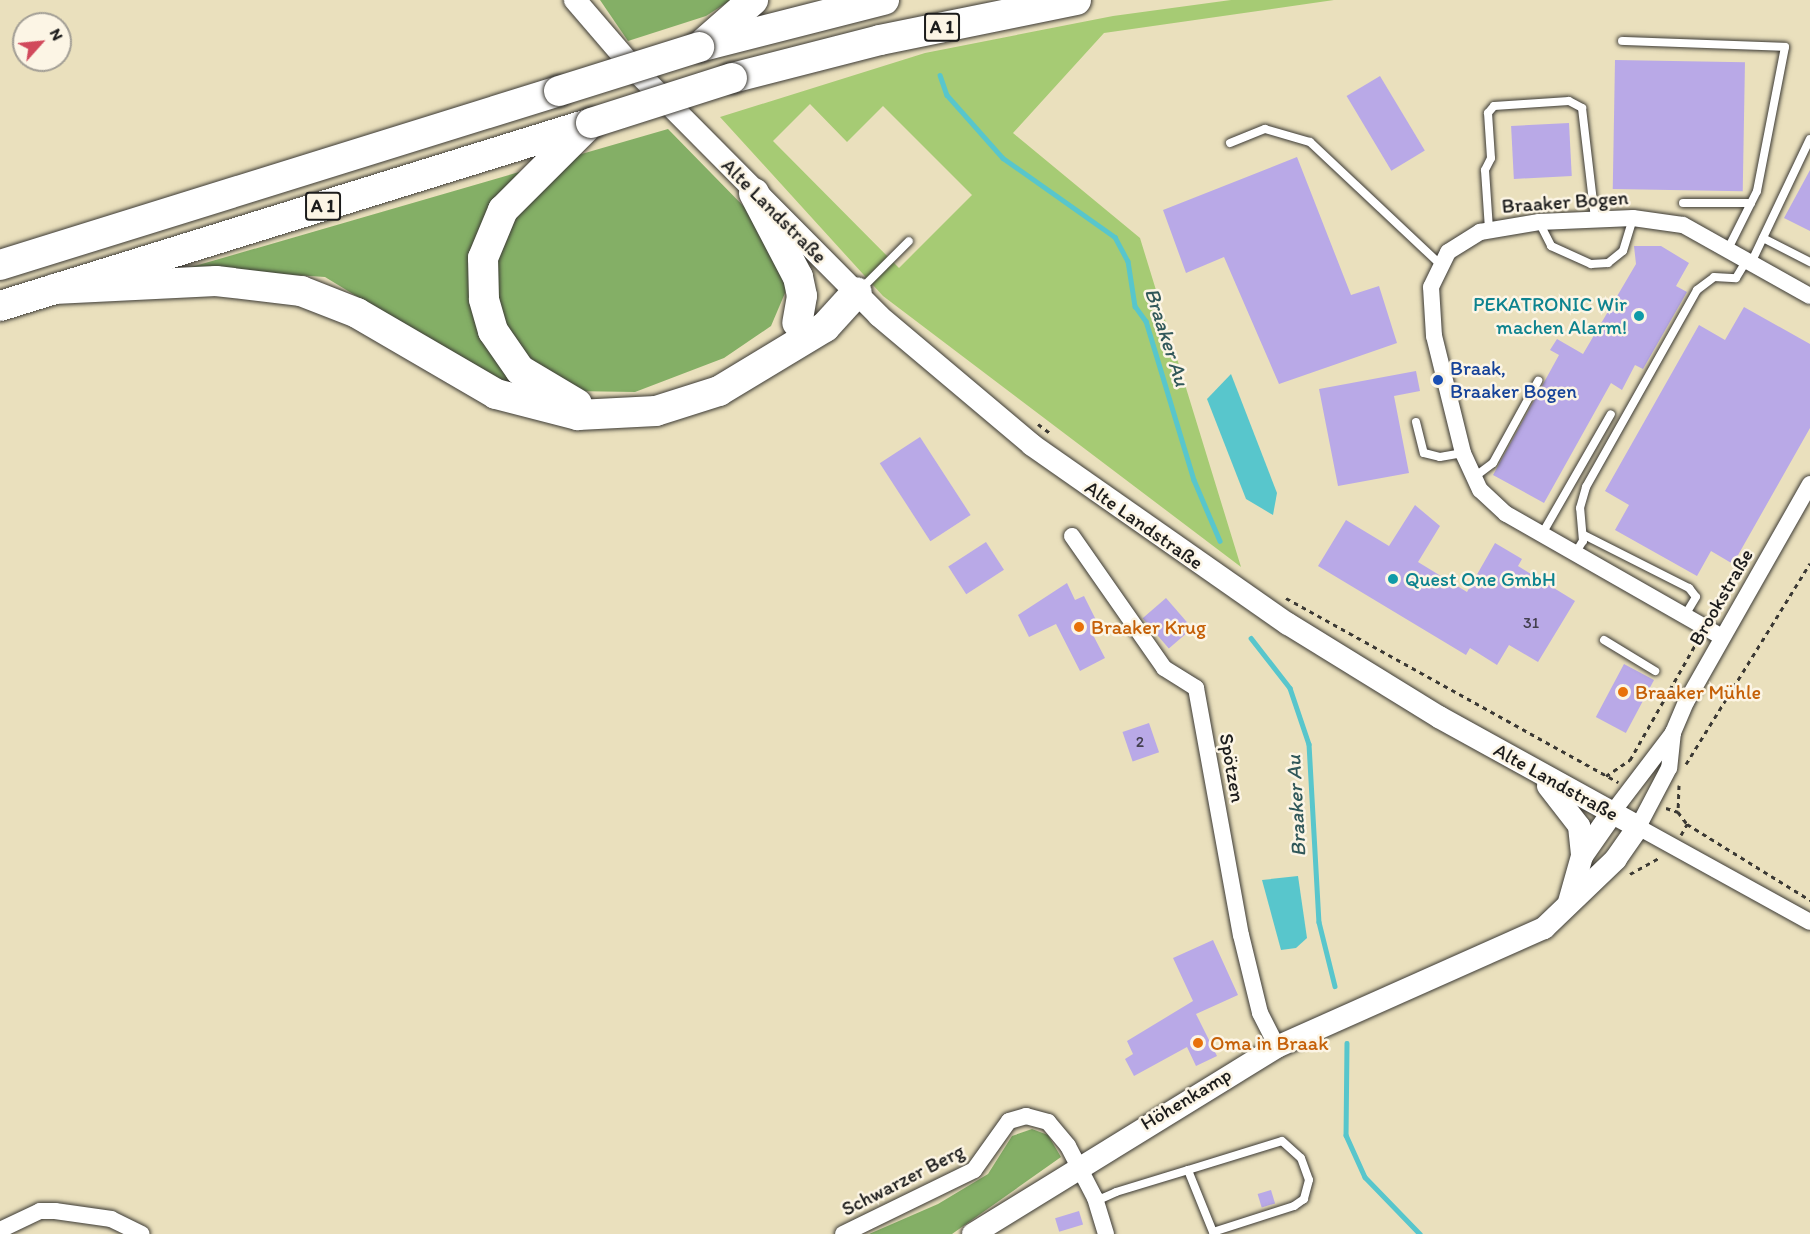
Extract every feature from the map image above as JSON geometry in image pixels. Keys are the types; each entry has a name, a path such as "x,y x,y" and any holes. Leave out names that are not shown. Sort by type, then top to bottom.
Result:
{"highway":[{"path":"699,47 753,0"},
{"name":"A 1","path":"0,265 699,47 884,0"},
{"name":"A 1","path":"0,306 732,78 880,40 1076,0"},
{"path":"591,123 503,210 483,258 484,299 493,331 520,370 561,398 608,414"},
{"path":"754,193 798,277 802,296 797,323"},
{"path":"54,289 216,281 301,291 357,313 496,394 557,412 608,414 685,404 766,363 825,327 857,292"},
{"path":"766,363 797,323 831,295 857,292"}],"main road":[{"name":"Alte Landstraße","path":"575,0 636,71 754,193 962,388 1142,526 1288,624 1530,768 1638,827"},
{"path":"1530,768 1570,810 1582,838 1582,856"},
{"name":"Höhenkamp","path":"1569,903 1582,856 1612,813"},
{"name":"Höhenkamp","path":"973,1234 1079,1165 1277,1047 1506,949 1544,928 1616,859 1638,827"}],"street":[{"name":"Braaker Bogen","path":"1722,637 1492,504 1473,479 1463,453 1428,311 1440,264 1463,240 1489,229 1539,222 1633,218 1683,225 1810,296"},
{"name":"Brookstraße","path":"1612,813 1629,787 1673,732 1722,637 1810,484"},
{"name":"Spötzen","path":"1072,536 1164,668 1196,688 1241,935 1260,1013 1277,1047"},
{"name":"Brookstraße","path":"1638,827 1669,768 1673,732"},
{"name":"Alte Landstraße","path":"1638,827 1810,922"},
{"name":"Schwarzer Berg","path":"843,1234 974,1170 1009,1121 1026,1116 1048,1122 1079,1165 1096,1202 1106,1234"},
{"path":"0,1230 40,1211 55,1211 111,1219 142,1234"}],"lane":[{"path":"1622,41 1785,47 1751,203 1728,249"},
{"path":"1489,229 1485,170 1491,158 1488,113 1494,106 1569,101 1582,108 1595,218"},
{"path":"1230,143 1266,129 1310,142 1440,264"},
{"path":"1576,552 1584,535 1580,508 1586,487 1697,290 1714,277 1736,278 1749,262 1810,139"},
{"path":"1683,203 1751,203"},
{"path":"1539,222 1551,246 1599,264 1623,251 1633,218"},
{"path":"1762,238 1810,262"},
{"path":"857,292 909,240"},
{"path":"1473,479 1493,463 1538,381"},
{"path":"1542,534 1611,414"},
{"path":"1416,422 1424,453 1440,457 1463,453"},
{"path":"1584,535 1689,588 1696,597 1685,615"},
{"path":"1604,640 1655,671"},
{"path":"1096,1202 1188,1170 1282,1141 1301,1158 1309,1180 1304,1199 1293,1206 1214,1232 1188,1170"}],"path":[{"path":"1031,418 1059,440"},
{"path":"1810,563 1685,766 1677,798 1687,824 1810,900"},
{"path":"1276,592 1604,776 1629,787"},
{"path":"1604,776 1630,760 1705,627"}],"green space":[{"path":"600,0 731,0 706,16 628,41"},
{"path":"1231,0 1334,0 1104,33 1013,133 1140,238 1241,567 883,296 720,117 925,53 1113,16","holes":["810,104 847,142 883,106 972,195 899,268 773,141"]},
{"path":"668,129 756,219 788,286 771,326 724,358 635,392 511,390 325,277 188,268"},
{"path":"1032,1129 1048,1135 1061,1157 952,1234 869,1234 938,1204 988,1174 1012,1136"}],"water":[{"path":"1231,374 1277,493 1273,515 1246,499 1207,399"},
{"path":"1298,876 1307,938 1296,948 1281,950 1262,880"}],"building":[{"path":"1615,60 1745,62 1743,191 1613,189"},
{"path":"1380,76 1425,151 1391,171 1347,96"},
{"path":"1569,123 1572,176 1514,179 1511,126"},
{"path":"1297,157 1351,295 1379,286 1397,343 1279,384 1224,257 1186,273 1163,210"},
{"path":"1810,170 1810,231 1784,218"},
{"path":"1634,246 1661,246 1689,263 1676,286 1687,292 1643,369 1635,365 1622,390 1611,383 1544,503 1493,475 1559,355 1550,350 1557,339 1583,354 1636,264"},
{"path":"1744,307 1810,344 1810,428 1733,564 1711,551 1697,576 1615,530 1629,505 1605,491 1699,325 1725,340"},
{"path":"1416,371 1420,391 1394,396 1409,473 1338,486 1319,389"},
{"path":"920,437 971,515 930,541 880,463"},
{"name":"Quest One GmbH","path":"1415,505 1440,526 1418,562 1467,592 1495,543 1522,559 1518,566 1575,601 1538,662 1509,645 1497,665 1470,648 1466,655 1318,566 1346,520 1389,546"},
{"path":"986,542 1004,570 966,594 948,567"},
{"name":"Braaker Krug","path":"1067,583 1075,600 1084,596 1101,630 1093,635 1105,658 1080,671 1056,624 1029,637 1018,615"},
{"path":"1166,598 1192,628 1169,649 1143,618"},
{"name":"Braaker Mühle","path":"1624,664 1654,680 1626,733 1596,717"},
{"path":"1149,723 1159,752 1133,761 1123,732"},
{"path":"1213,940 1238,995 1196,1014 1217,1056 1196,1066 1187,1047 1134,1076 1125,1059 1133,1054 1127,1041 1193,1001 1173,958"},
{"path":"1271,1190 1275,1203 1262,1207 1258,1194"},
{"path":"1079,1211 1083,1224 1059,1232 1055,1218"}],"waterway":[{"name":"Braaker Au","path":"940,75 947,95 1003,158 1115,237 1128,261 1135,306 1146,321 1194,480 1220,541"},
{"name":"Braaker Au","path":"1251,638 1290,688 1309,744 1319,922 1335,986"},
{"name":"Braaker Au","path":"1347,1043 1346,1135 1365,1177 1420,1234"}],"place":[{"name":"PEKATRONIC Wir machen Alarm!","path":"1639,316"},
{"name":"Braak, Braaker Bogen","path":"1438,380"},
{"name":"Quest One GmbH","path":"1393,579"},
{"name":"Braaker Krug","path":"1079,627"},
{"name":"Braaker Mühle","path":"1623,692"},
{"name":"Oma in Braak","path":"1198,1043"}]}
